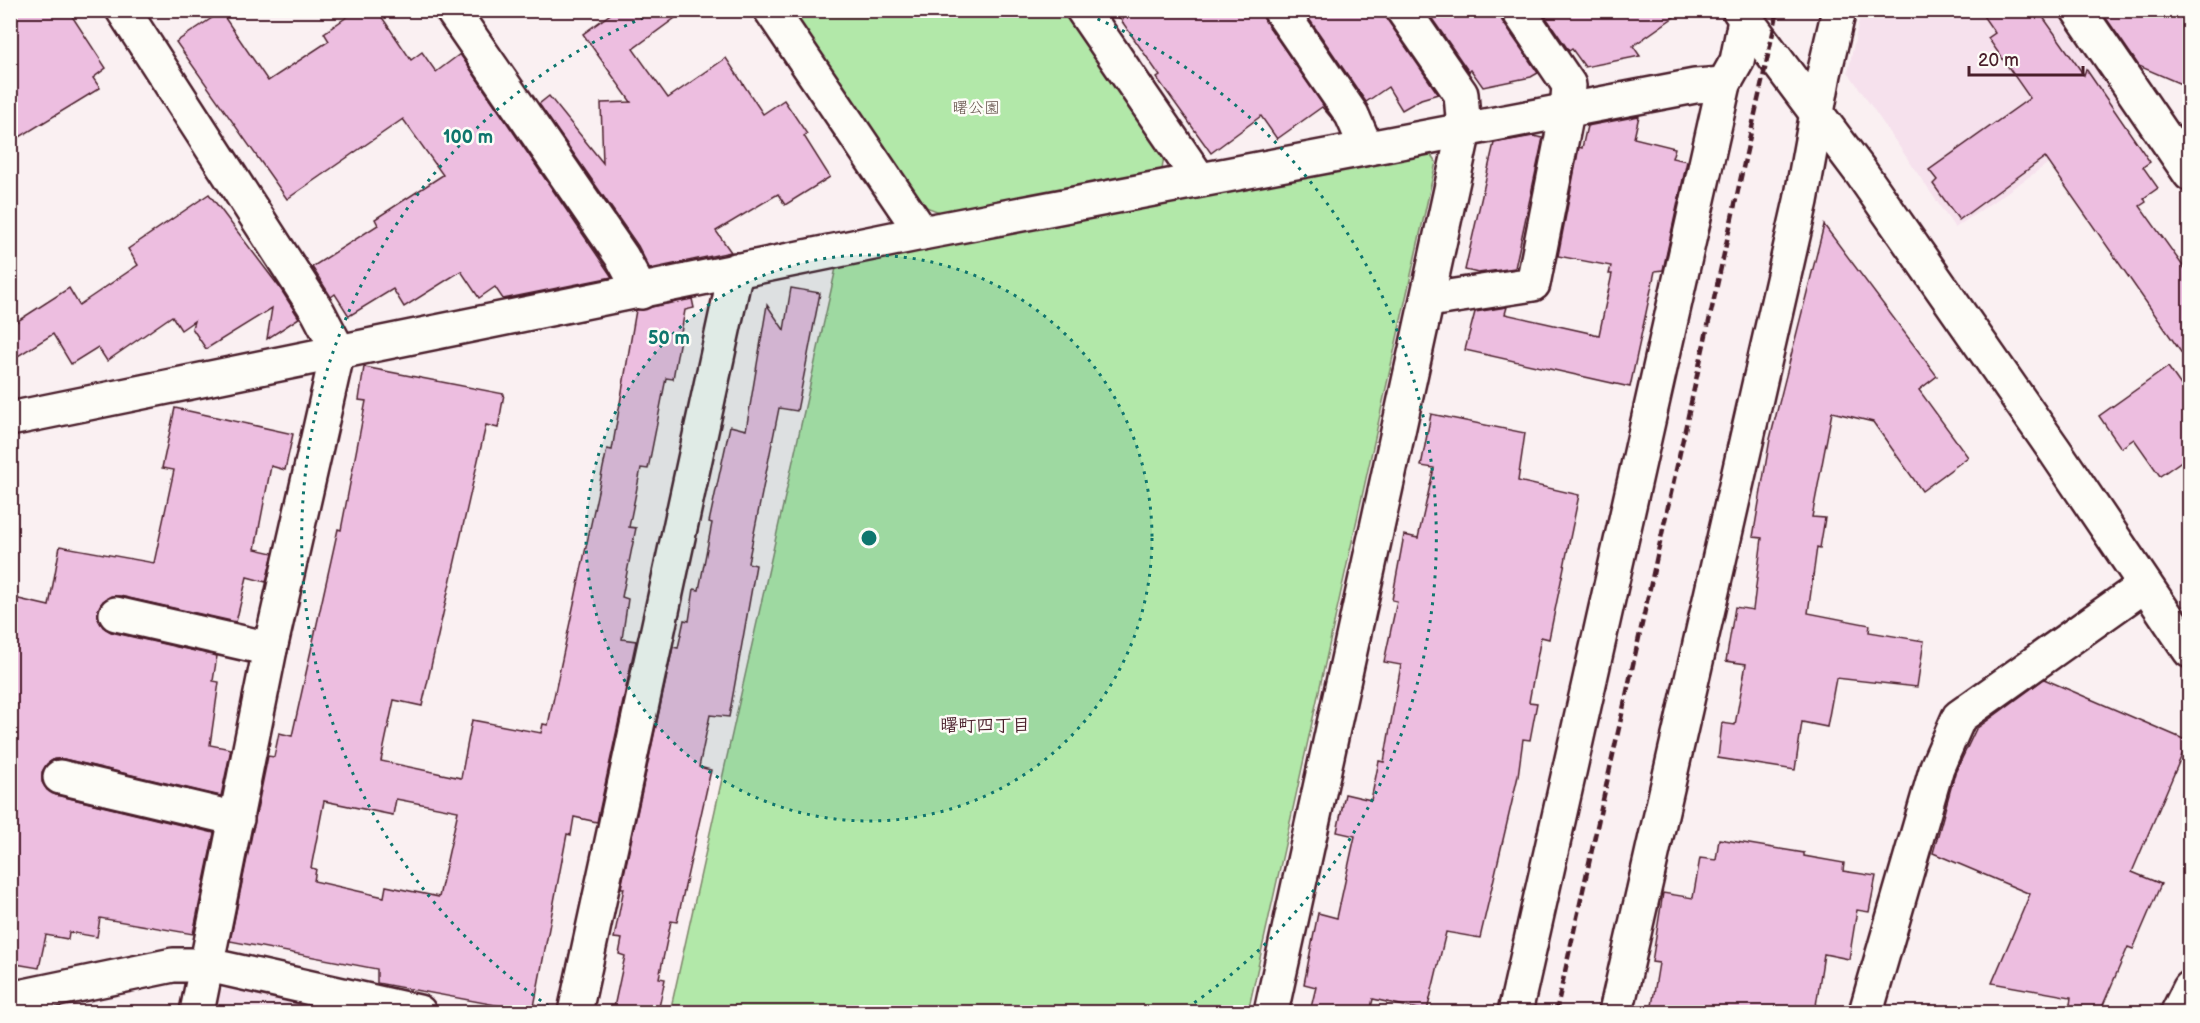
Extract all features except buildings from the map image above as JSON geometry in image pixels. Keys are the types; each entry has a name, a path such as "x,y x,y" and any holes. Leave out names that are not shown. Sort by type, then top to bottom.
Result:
{"street":[{"path":"123,10 318,312 338,350 270,650 197,1012"},
{"path":"453,10 622,257 641,292"},
{"path":"771,10 922,233"},
{"path":"1083,10 1199,179"},
{"path":"1280,10 1352,115 1366,147"},
{"path":"1271,1012 1429,300 1464,130 1461,94 1404,10"},
{"path":"1429,300 1533,284 1567,112 1569,85 1518,10"},
{"path":"1616,1012 1801,201 1839,10"},
{"path":"2078,10 2185,152"},
{"path":"1744,14 1817,112 2048,442 2190,651"},
{"path":"1515,1012 1725,84 1737,61 1744,14"},
{"path":"10,420 338,350 641,292 736,270 922,233 1366,147 1567,112 1695,86 1725,84"},
{"path":"575,1012 736,270"},
{"path":"1866,1012 1937,767 1959,717 2145,585"},
{"path":"116,614 270,650"},
{"path":"60,777 237,819"},
{"path":"10,999 173,965 208,965 419,1012"},
{"path":"2178,1012 2190,987"}],"shaded area":[{"path":"1861,11 2055,11 2124,111 1955,228 1848,72"},
{"path":"232,986 352,1012 211,1012 215,994"}],"green space":[{"name":"曙公園","path":"791,11 1064,11 1164,155 1162,170 945,214 926,207"},
{"path":"1426,148 1436,162 1248,1012 670,1012 836,268"}],"railway":[{"path":"1556,1012 1778,10"}],"district":[{"name":"曙町四丁目","path":"985,725"}]}
